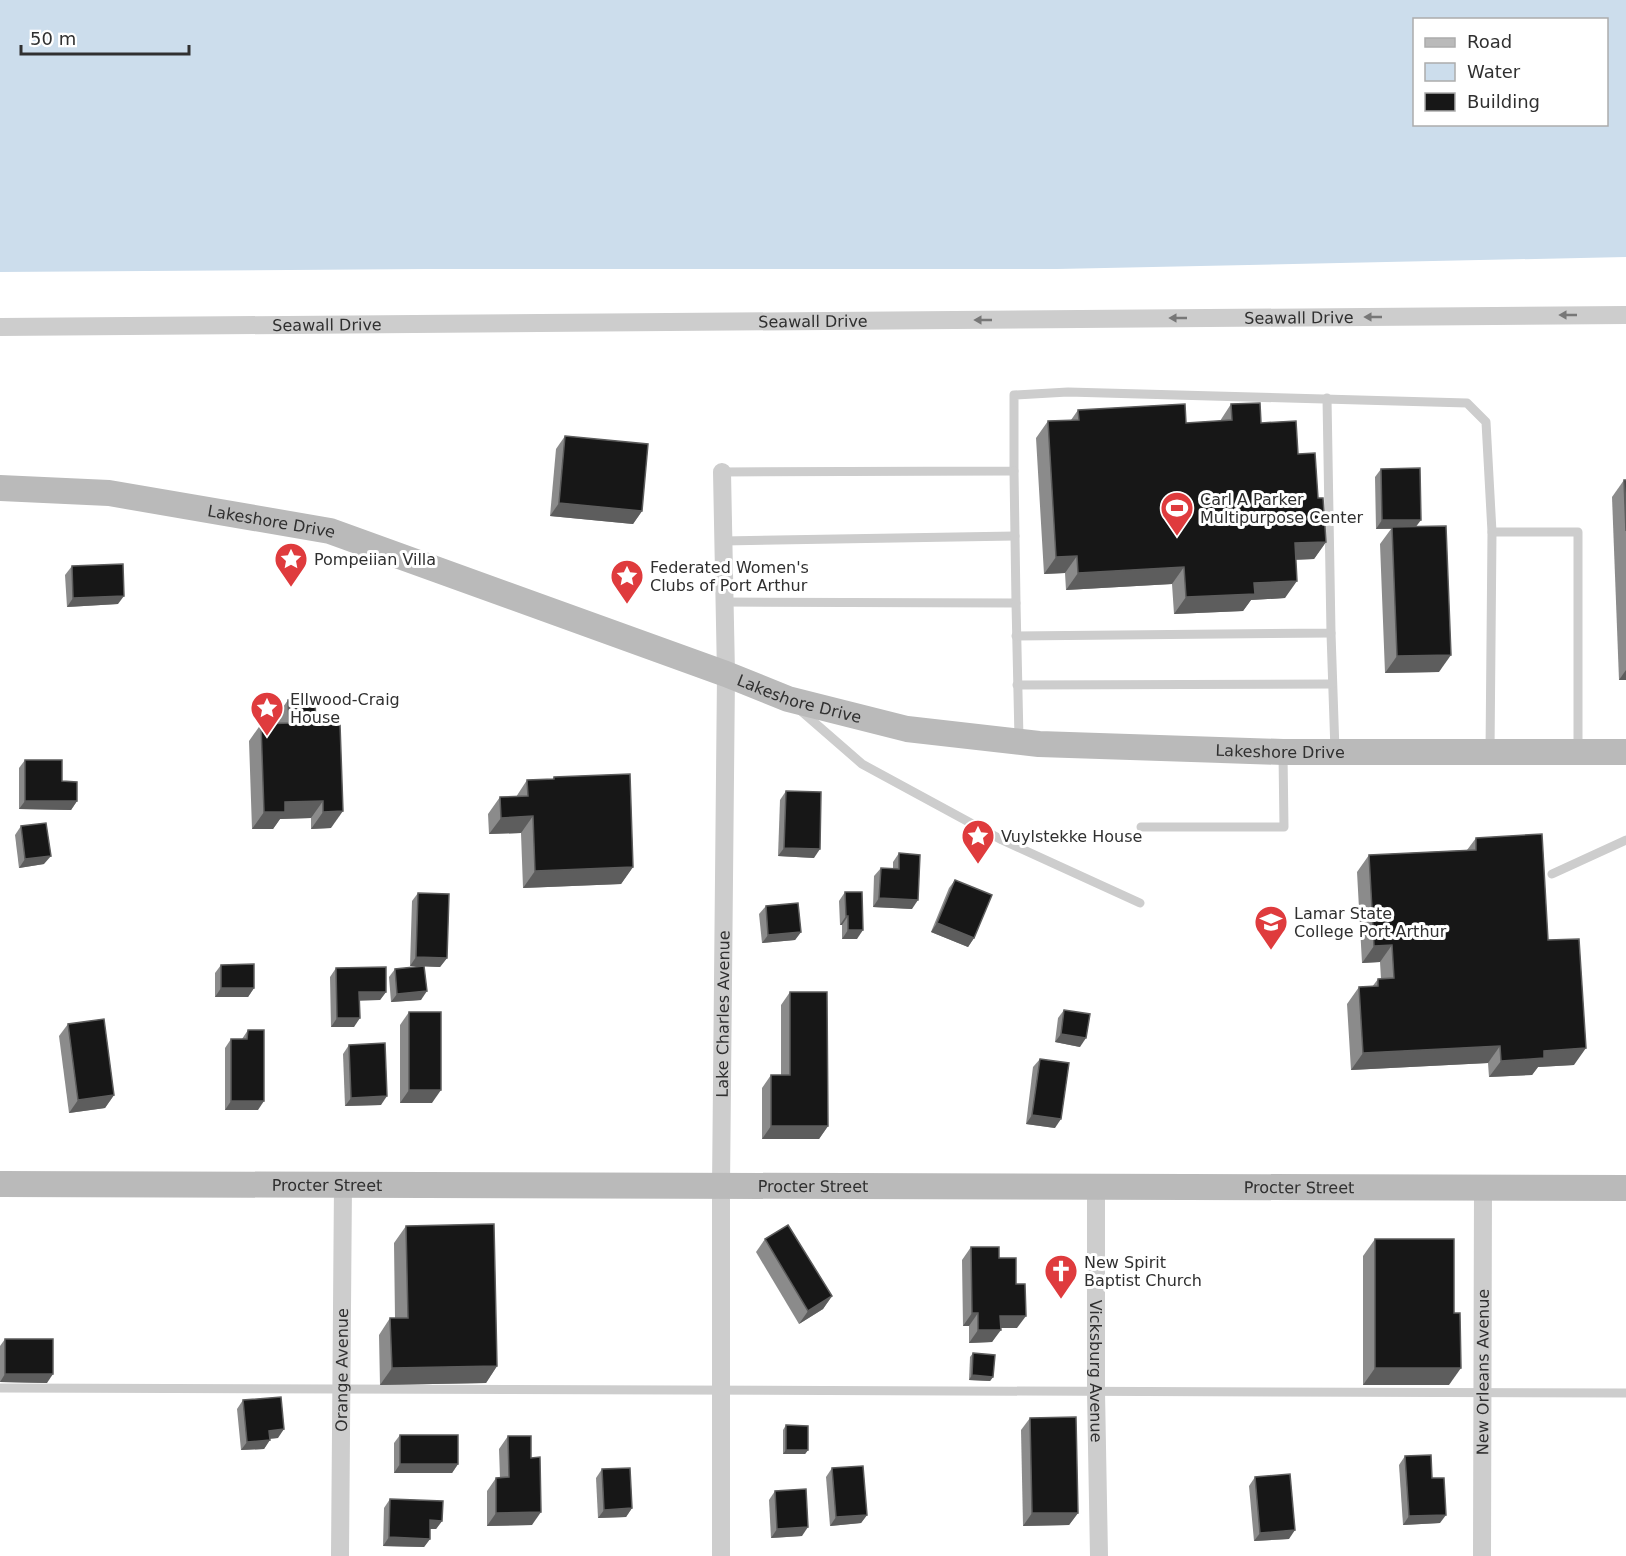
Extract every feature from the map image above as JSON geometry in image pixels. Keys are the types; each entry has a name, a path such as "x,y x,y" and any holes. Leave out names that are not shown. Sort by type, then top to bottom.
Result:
{"street":[{"name":"Seawall Drive","path":"0,327 1626,315"},
{"name":"Lake Charles Avenue","path":"722,472 726,674 721,1186 722,1556"},
{"name":"Lakeshore Drive","path":"0,488 109,493 330,531 726,674 788,699 907,729 1019,742 1283,752 1626,752"},
{"name":"Procter Street","path":"0,1184 1626,1188"},
{"name":"Orange Avenue","path":"340,1556 343,1184"},
{"name":"Vicksburg Avenue","path":"1096,1187 1099,1556"},
{"name":"New Orleans Avenue","path":"1482,1556 1483,1188"}],"lane":[{"path":"1019,742 1014,395 1068,392 1467,403 1486,422 1492,532 1490,752"},
{"path":"1327,398 1335,752"},
{"path":"722,472 1014,471"},
{"path":"1492,532 1578,532 1578,752"},
{"path":"723,541 1015,536"},
{"path":"724,602 1016,603"},
{"path":"1016,636 1331,633"},
{"path":"1017,685 1332,684"},
{"path":"788,699 862,764 1002,840 1140,903"},
{"path":"1141,827 1284,827 1283,752"},
{"path":"1552,874 1626,840"},
{"path":"0,1388 1626,1393"}],"water":[{"path":"0,0 1626,0 1626,257 1057,269 0,272"}],"building":[{"name":"Carl A Parker Multipurpose Center","path":"1260,403 1261,423 1296,421 1298,454 1315,453 1318,498 1323,498 1326,542 1295,543 1297,581 1254,583 1255,594 1186,597 1184,567 1078,573 1077,556 1056,557 1048,421 1079,420 1078,410 1185,404 1186,423 1232,420 1231,404"},
{"path":"565,436 648,444 642,511 559,503"},
{"path":"1420,468 1421,520 1382,520 1381,469"},
{"path":"1624,480 1626,480 1626,531"},
{"path":"1446,526 1451,655 1397,656 1392,527"},
{"path":"123,564 124,596 73,598 72,566"},
{"path":"288,700 315,700 316,725 340,724 343,811 323,812 323,801 285,802 285,812 264,812 261,724 289,723"},
{"path":"25,760 62,760 62,781 77,782 77,801 25,801"},
{"path":"630,774 633,867 535,871 533,816 501,818 500,797 528,796 527,780"},
{"path":"786,791 821,792 820,849 784,848"},
{"path":"46,823 51,856 25,859 21,826"},
{"path":"1542,834 1548,940 1579,939 1586,1048 1544,1051 1544,1058 1501,1061 1500,1046 1363,1053 1359,987 1378,986 1378,979 1394,978 1392,945 1374,946 1369,855 1476,850 1476,838"},
{"path":"899,853 920,855 918,900 879,898 881,868 899,869"},
{"path":"955,880 992,895 974,938 937,923"},
{"path":"845,892 862,892 863,930 848,930"},
{"path":"418,893 449,894 447,958 416,957"},
{"path":"798,903 801,932 768,935 766,906"},
{"path":"254,964 254,988 221,988 221,965"},
{"path":"424,966 427,991 397,994 395,969"},
{"path":"386,967 386,992 359,992 360,1018 337,1018 336,968"},
{"path":"790,992 827,992 828,1126 771,1126 771,1075 790,1075"},
{"path":"1064,1010 1090,1014 1086,1038 1061,1034"},
{"path":"409,1012 441,1012 441,1090 409,1090"},
{"path":"104,1019 114,1095 78,1100 68,1024"},
{"path":"248,1030 264,1030 264,1101 231,1101 231,1039 247,1039"},
{"path":"385,1043 387,1096 351,1098 349,1045"},
{"path":"1040,1059 1069,1063 1061,1119 1032,1115"},
{"path":"494,1224 497,1366 392,1368 390,1318 408,1318 406,1226"},
{"path":"788,1225 832,1296 808,1311 765,1239"},
{"path":"1375,1239 1454,1239 1454,1313 1460,1313 1461,1368 1375,1368"},
{"path":"971,1247 999,1247 999,1258 1016,1258 1016,1284 1025,1284 1026,1316 1000,1316 1001,1330 978,1330 978,1313 972,1313"},
{"path":"5,1339 53,1339 53,1374 5,1374"},
{"path":"973,1353 995,1355 993,1377 972,1375"},
{"path":"281,1397 284,1429 269,1431 270,1440 247,1442 243,1400"},
{"path":"1076,1417 1078,1513 1032,1513 1030,1418"},
{"path":"786,1425 808,1426 808,1450 786,1450"},
{"path":"400,1435 458,1435 458,1464 400,1464"},
{"path":"508,1436 531,1436 531,1458 540,1457 541,1512 496,1513 496,1478 509,1477"},
{"path":"1431,1455 1432,1478 1444,1478 1446,1515 1409,1516 1405,1456"},
{"path":"863,1466 867,1515 836,1517 832,1468"},
{"path":"630,1468 632,1508 604,1510 602,1469"},
{"path":"1290,1474 1295,1530 1260,1533 1255,1477"},
{"path":"806,1489 808,1527 777,1529 775,1491"},
{"path":"390,1499 443,1501 442,1521 430,1520 430,1539 389,1537"}],"place":[{"name":"Carl A Parker Multipurpose Center","path":"1177,537"},
{"name":"Pompeiian Villa","path":"291,588"},
{"name":"Federated Women's Clubs of Port Arthur","path":"627,605"},
{"name":"Ellwood-Craig House","path":"267,737"},
{"name":"Vuylstekke House","path":"978,865"},
{"name":"Lamar State College Port Arthur","path":"1271,951"},
{"name":"New Spirit Baptist Church","path":"1061,1300"}]}
